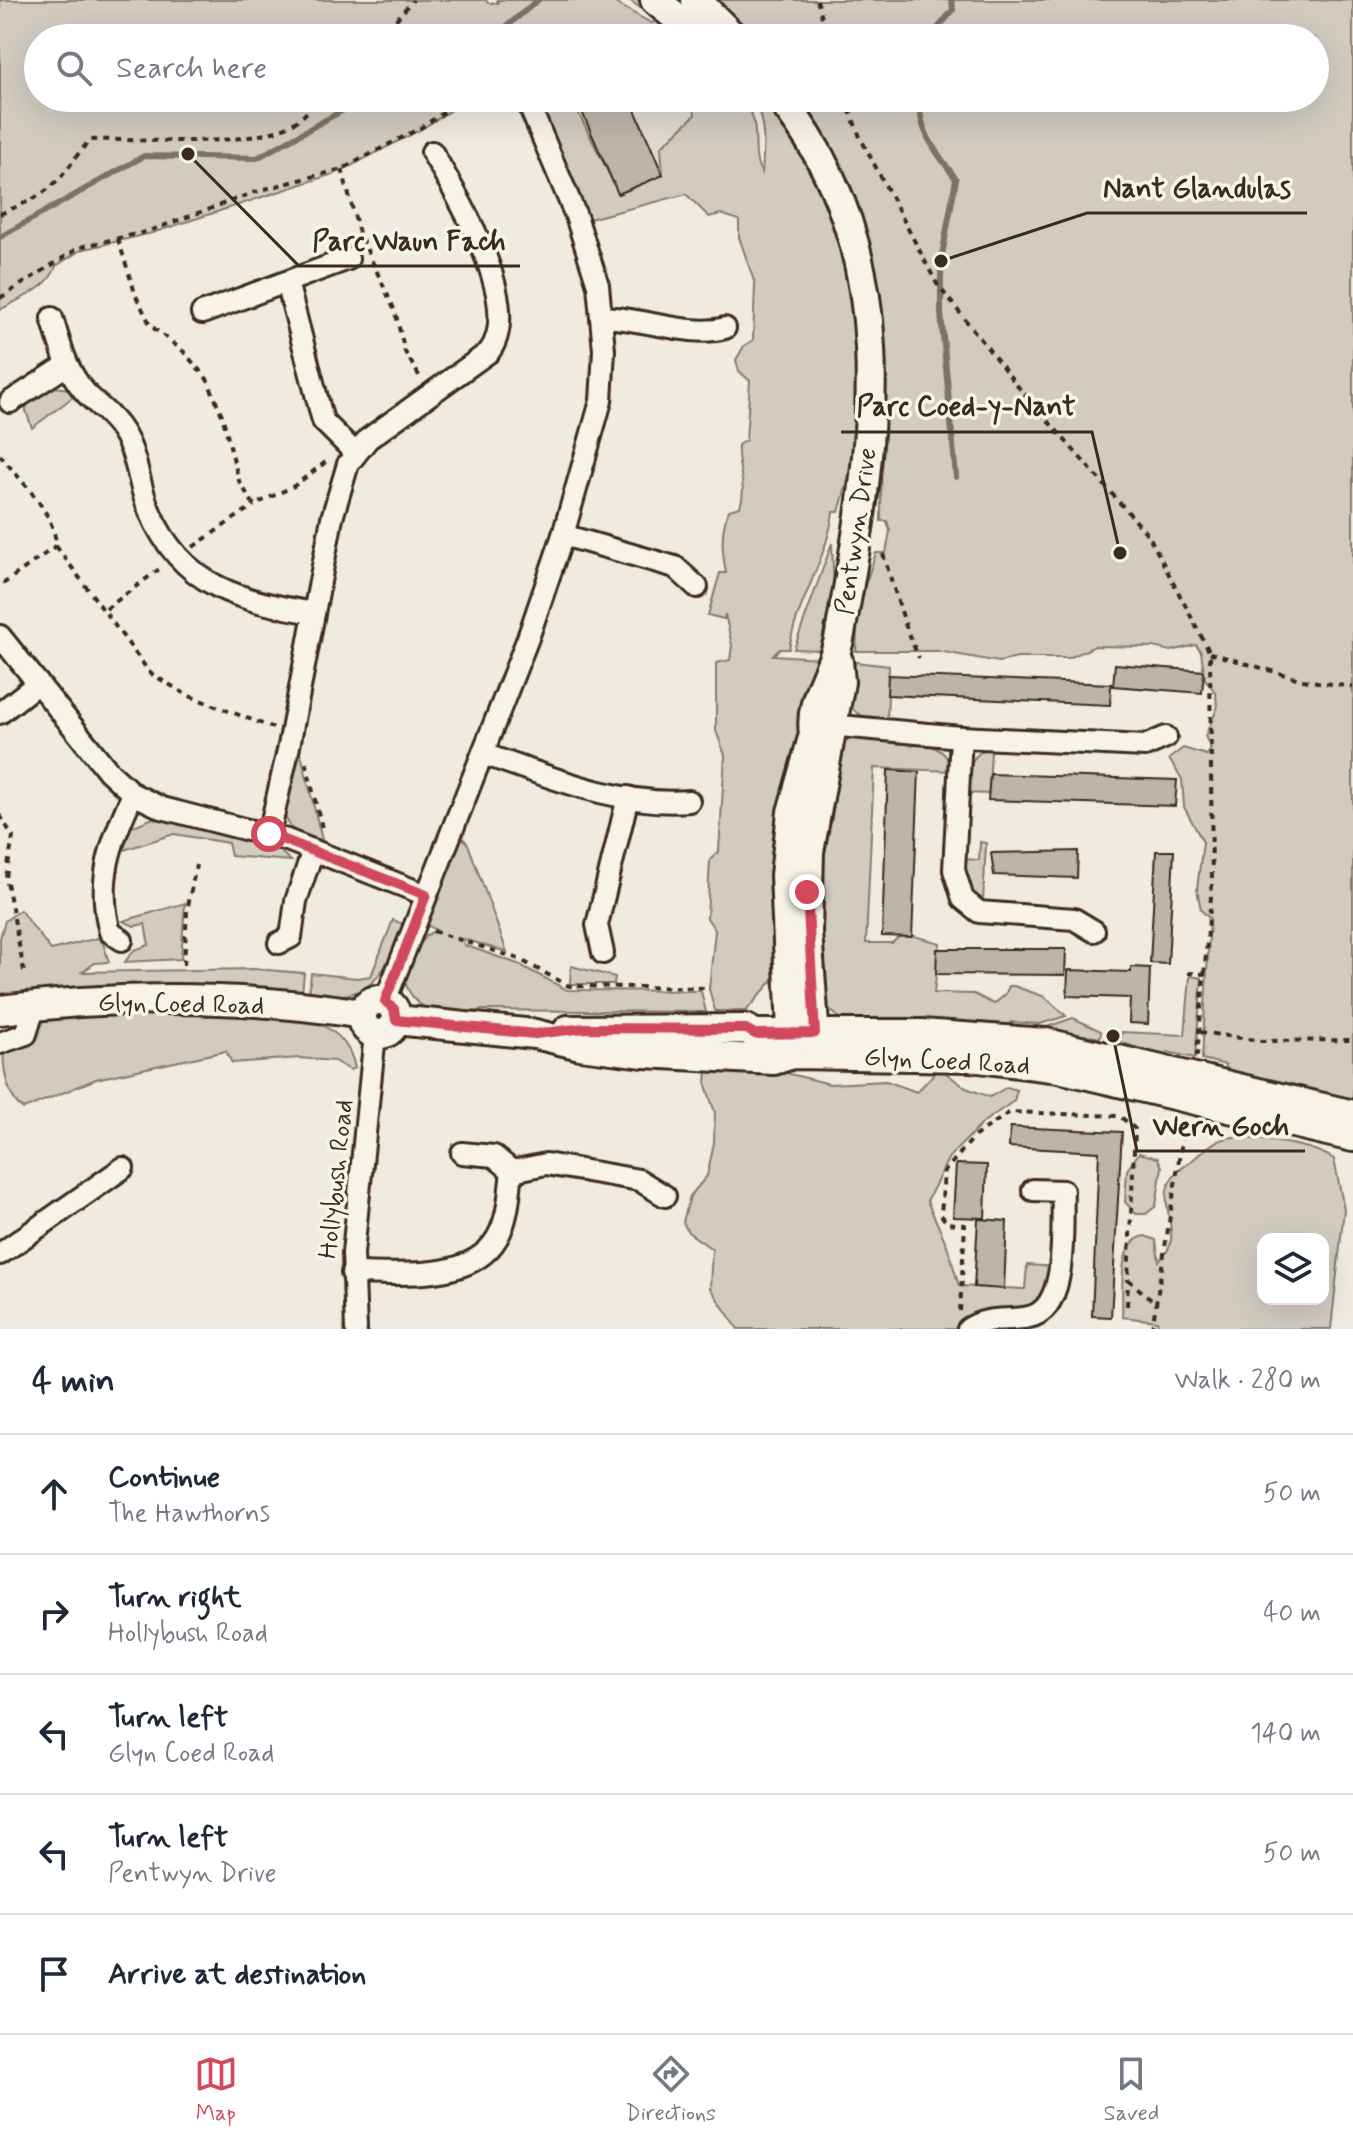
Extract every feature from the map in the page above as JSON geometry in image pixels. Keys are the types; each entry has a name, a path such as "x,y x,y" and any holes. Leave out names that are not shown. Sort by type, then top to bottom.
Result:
{"street":[{"path":"655,0 685,24"},
{"path":"696,0 720,24"},
{"name":"Hollybush Road","path":"356,1329 352,1273 380,1017 414,923 483,754 563,535 601,401 604,350 592,261 532,112"},
{"name":"Pentwyn Drive","path":"790,112 814,146 843,205 861,268 870,330 866,468 837,649 840,682 787,843 785,913 789,995 804,1044"},
{"path":"269,834 350,449 489,352 497,342 501,315 472,225 432,152"},
{"path":"202,313 348,259"},
{"path":"287,282 323,421 350,449"},
{"path":"601,317 627,317 710,333 725,328"},
{"path":"52,318 67,365 86,394 124,433 149,511 179,557 205,579 241,600 314,613"},
{"path":"10,402 67,365"},
{"path":"563,535 675,567 697,587"},
{"path":"0,636 109,772 133,794 162,808 269,834 426,895"},
{"path":"0,713 38,683"},
{"path":"823,732 840,726 961,737 1145,746 1166,737"},
{"name":"Pentwyn Drive","path":"804,1044 808,879 823,732"},
{"path":"961,737 954,870 963,899 979,912 1074,919 1094,931"},
{"path":"483,754 523,769 657,804 689,801"},
{"path":"122,940 110,932 105,912 103,874 111,845 133,794"},
{"path":"603,953 597,925 628,797"},
{"path":"279,943 291,937 296,901 321,852"},
{"path":"746,1029 780,1009 789,995"},
{"name":"Glyn Coed Road","path":"0,1010 35,1005 228,1001 535,1034 580,1045 699,1057 774,1060 804,1044 932,1034 1046,1043 1353,1115"},
{"path":"0,1043 26,1034 35,1005"},
{"name":"Glyn Coed Road","path":"535,1034 585,1028 746,1029 755,1034 804,1044 971,1057 1059,1068 1353,1137"},
{"path":"462,1153 494,1156 512,1171"},
{"path":"512,1171 546,1164 639,1180 665,1196"},
{"path":"0,1254 123,1168"},
{"path":"352,1273 448,1270 474,1259 488,1250 505,1220 512,1171"},
{"path":"968,1329 988,1318 1032,1317 1042,1312 1055,1293 1063,1191 1033,1190"}],"path":[{"path":"392,24 413,0"},
{"path":"817,0 824,24"},
{"path":"0,214 37,197 59,180 74,155 91,140 211,138 234,142 280,130 299,120 306,112"},
{"path":"0,298 80,247 149,231 261,190 342,169 444,112"},
{"path":"850,112 860,137 937,284 1020,389 1149,536 1210,653 1212,885 1207,975 1197,1059"},
{"path":"342,169 359,233 395,311 405,352 430,394"},
{"path":"118,239 136,296 151,326 194,363 211,387 222,415 231,461 254,505"},
{"path":"106,609 254,505 294,486 350,449"},
{"path":"0,455 40,504 55,535 56,546 106,609 150,673 161,682 281,731 289,746 304,752 321,852"},
{"path":"0,586 56,546"},
{"path":"883,554 903,620 919,658"},
{"path":"1210,653 1303,680 1353,687"},
{"path":"0,815 13,837 6,877 24,971"},
{"path":"184,965 187,911 196,865"},
{"path":"414,923 519,959 569,986 707,988"},
{"path":"1188,973 1207,975"},
{"path":"1200,1032 1262,1041 1353,1040"},
{"path":"1152,1329 1187,1108"},
{"path":"1127,1306 1128,1279"}],"shaded area":[{"path":"0,0 486,0 488,3 498,3 497,0 610,0 651,23 659,21 629,0 647,0 674,24 24,24 24,112 448,112 339,172 152,233 81,250 56,266 40,287 0,310"},
{"path":"703,0 1353,0 1353,1106 1225,1074 1226,1065 1202,1059 1210,919 1201,910 1197,889 1203,842 1184,807 1182,779 1169,759 1183,748 1207,755 1211,749 1205,736 1217,709 1216,693 1205,679 1201,652 1196,645 1171,651 1153,647 1095,646 1069,658 1018,658 999,662 938,651 856,651 858,606 876,553 886,553 890,531 887,521 881,521 882,375 797,112 1329,112 1329,24 726,24"},
{"path":"538,112 578,112 619,194 663,175 661,147 695,112 751,112 755,128 756,157 762,173 762,125 758,112 775,112 798,143 834,214 858,326 856,452 839,512 833,512 825,547 798,614 789,649 780,649 773,655 818,658 809,693 780,978 773,980 746,1011 715,1011 709,989 715,930 707,918 710,860 719,851 725,755 716,731 716,663 730,660 732,645 725,614 724,619 708,615 720,573 726,573 723,541 726,518 729,510 740,507 742,499 738,445 746,440 750,381 739,371 736,360 744,346 753,340 755,284 739,237 739,220 721,214 709,217 686,194 585,220"},
{"path":"546,112 726,112 738,148 589,209"},
{"path":"54,387 69,389 73,397 32,428 26,411 27,399"},
{"path":"832,543 834,591 829,623 825,624 820,650 794,649"},
{"path":"855,662 889,666 887,722 854,710 850,696"},
{"path":"859,736 929,745 940,750 948,759 951,771 874,768 866,943 892,943 903,933 940,943 934,993 974,994 994,1004 1005,995 1009,986 1014,986 1045,997 1066,1016 1040,1024 1011,1022 998,1036 949,1028 948,1021 847,1023 820,1003 814,945 823,834 831,823 836,749 844,741"},
{"path":"991,748 989,794 968,793 974,759 983,750"},
{"path":"297,751 301,754 323,844 294,833 284,815"},
{"path":"153,818 284,849 282,853 291,861 231,856 228,843 174,834 121,851 131,827"},
{"path":"460,835 468,844 507,952 463,939 464,945 518,964 567,990 701,991 706,1012 482,1010 449,1015 421,1004 405,982 406,964 425,936 436,930 422,922"},
{"path":"980,842 986,843 983,903 973,898 963,859 979,860"},
{"path":"185,903 181,959 125,962 134,950 149,945 145,924 134,926 123,921"},
{"path":"20,910 51,950 97,938 103,943 109,962 95,963 82,972 254,969 304,973 302,993 0,998 0,938 5,921"},
{"path":"393,920 403,924 389,959 372,983 347,995 309,995 311,973 357,978 371,976"},
{"path":"571,966 615,977 614,984 570,984"},
{"path":"1190,976 1202,978 1195,1058 1167,1052 1166,1058 1120,1042 1122,1032 1185,1035"},
{"path":"200,1008 269,1011 314,1021 333,1032 347,1047 355,1068 350,1070 334,1061 299,1058 232,1063 226,1051 96,1079 24,1109 18,1105 10,1090 5,1071 5,1048 31,1040 44,1018 176,1009 185,1014"},
{"path":"1073,1018 1101,1031 1100,1038 1076,1034 1023,1035"},
{"path":"707,1068 766,1068 830,1084 886,1081 917,1092 939,1068 966,1088 990,1097 1007,1087 1017,1090 1014,1101 985,1121 949,1157 927,1201 947,1245 959,1286 1025,1289 1027,1265 1059,1267 1055,1293 984,1329 738,1329 710,1288 712,1249 688,1232 683,1222 690,1196 707,1176 714,1143 715,1113 706,1085"},
{"path":"1235,1137 1299,1146 1334,1159 1344,1209 1331,1329 1159,1329 1157,1321 1122,1317 1123,1270 1129,1248 1135,1240 1145,1236 1156,1240 1159,1261 1171,1241 1167,1188 1180,1169 1218,1141"},
{"path":"1139,1153 1158,1158 1162,1167 1156,1206 1146,1214 1136,1214 1125,1202 1127,1170"}],"building":[{"path":"582,112 636,112 663,175 618,194"},
{"path":"1115,664 1204,671 1202,693 1113,686"},
{"path":"888,675 1111,684 1110,705 887,695"},
{"path":"888,770 919,772 912,937 882,936"},
{"path":"990,774 1177,780 1175,806 988,800"},
{"path":"1078,851 1077,878 994,875 991,853"},
{"path":"1156,851 1174,851 1168,964 1150,963"},
{"path":"937,949 1066,949 1065,975 936,974"},
{"path":"1131,967 1150,968 1148,1024 1129,1023 1130,998 1067,996 1068,970 1131,972"},
{"path":"1010,1127 1122,1132 1111,1317 1092,1316 1099,1152 1009,1147"},
{"path":"956,1164 987,1165 985,1218 953,1217"},
{"path":"978,1219 1007,1221 1004,1289 974,1287"}],"waterway":[{"path":"510,24 538,0"},
{"path":"942,24 953,10 952,0"},
{"path":"0,237 144,156 257,158 340,112"},
{"path":"920,112 925,132 956,179 941,261 941,314 956,477"}],"place":[{"name":"Parc Waun Fach","path":"188,154"},
{"name":"Nant Glandulas","path":"941,261"},
{"name":"Parc Coed-y-Nant","path":"1120,553"},
{"name":"Wern Goch","path":"1113,1036"}],"route":[{"path":"269,834 426,895 385,1001 394,1009 396,1020 535,1034 585,1028 746,1029 755,1034 815,1033 807,892"}]}
